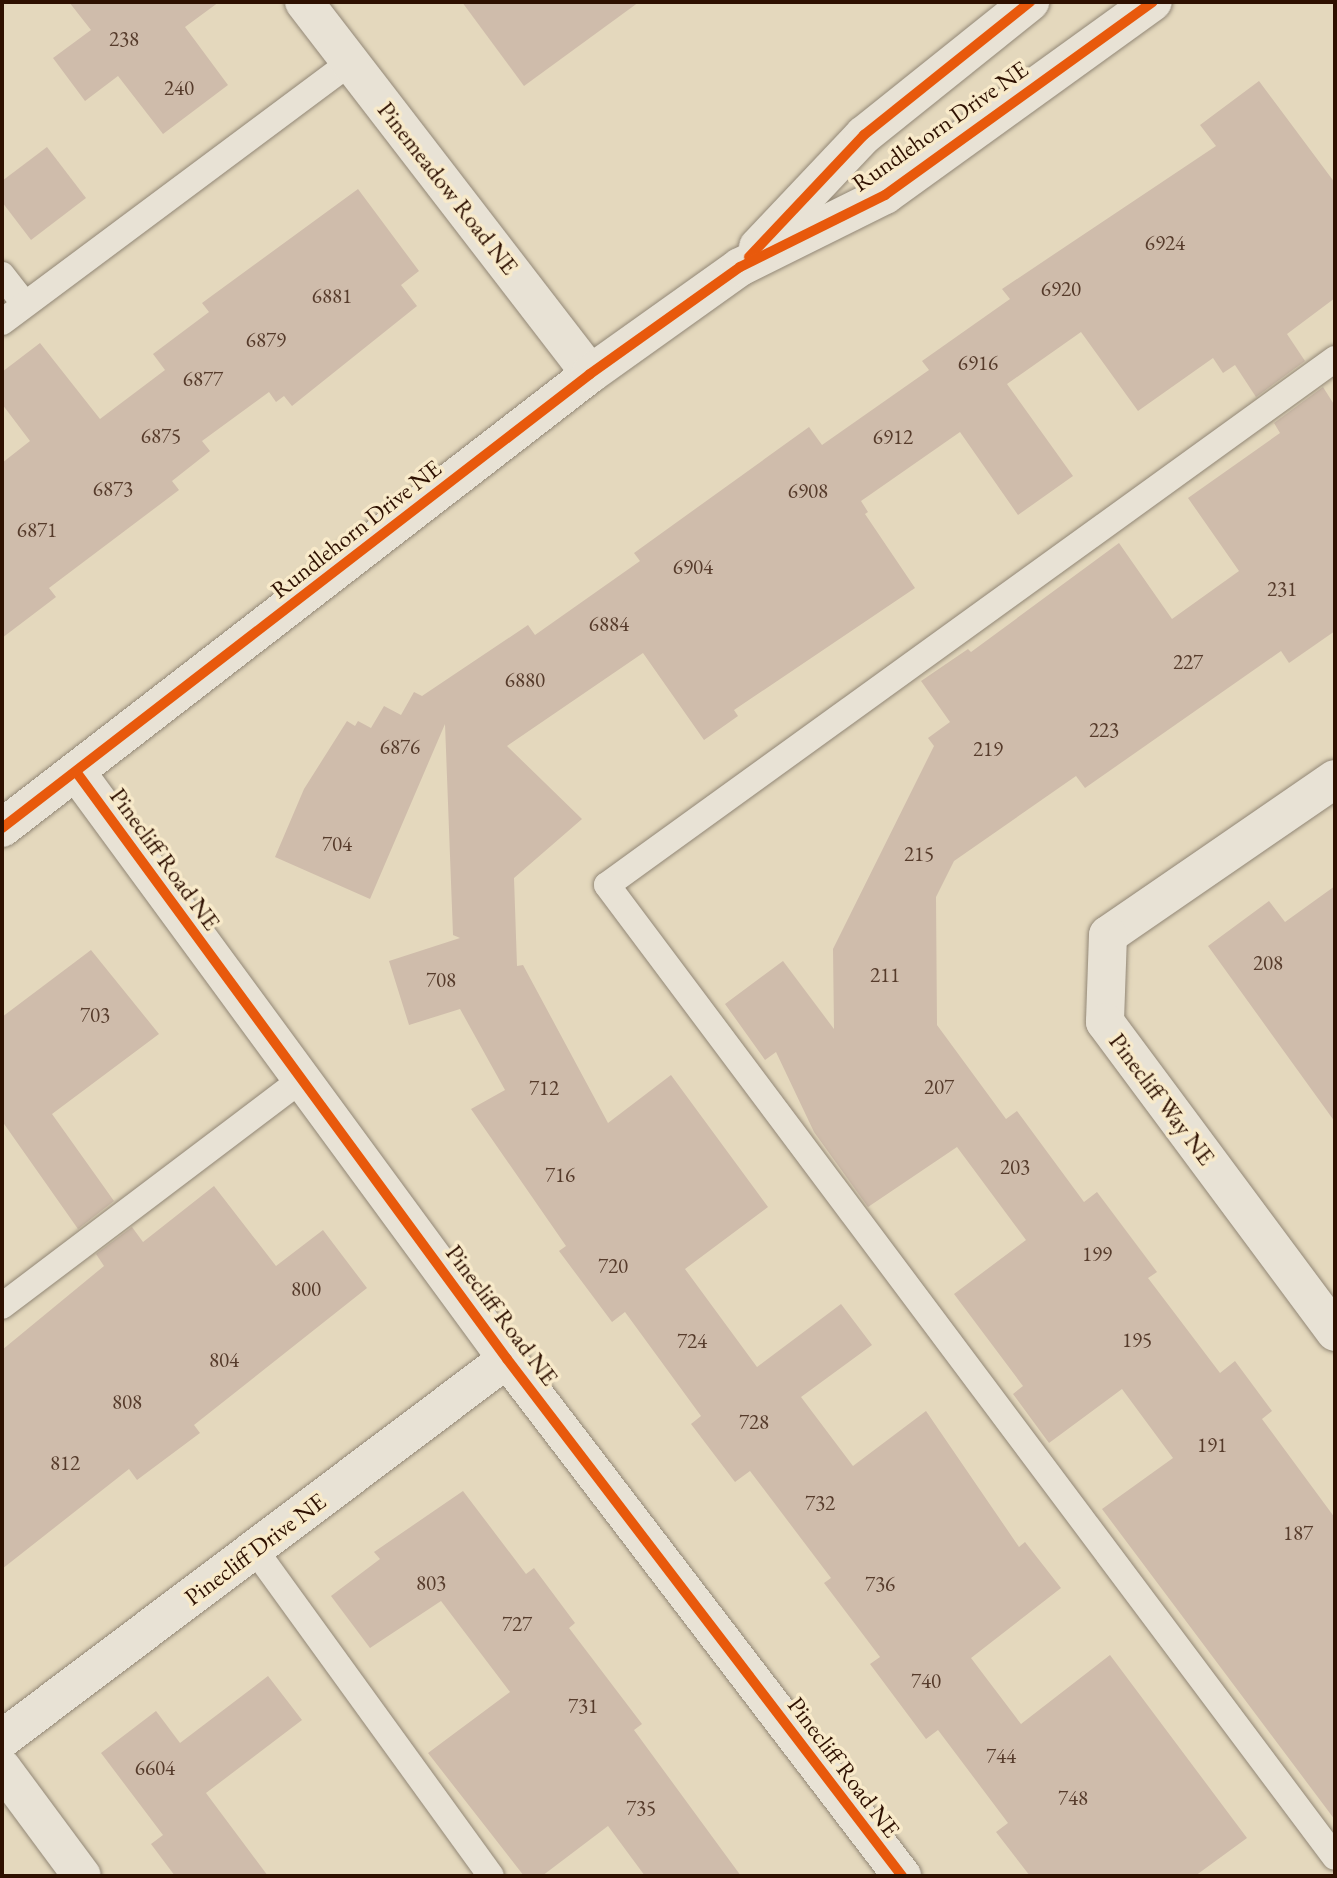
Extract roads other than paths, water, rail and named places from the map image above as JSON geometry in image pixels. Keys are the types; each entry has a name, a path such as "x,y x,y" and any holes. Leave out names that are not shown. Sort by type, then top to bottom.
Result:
{"street":[{"name":"Pinemeadow Road NE","path":"304,2 590,374"},
{"name":"Rundlehorn Drive NE","path":"740,267 864,135 1030,2"},
{"name":"Rundlehorn Drive NE","path":"2,828 590,374 740,267 885,195 1153,2"},
{"name":"Pinecliff Road NE","path":"76,773 507,1359 902,1876"},
{"name":"Pinecliff Way NE","path":"1335,779 1108,935 1105,1022 1335,1332"},
{"name":"Pinecliff Drive NE","path":"2,1739 507,1359"},
{"path":"2,1768 82,1876"}],"lane":[{"path":"2,322 351,62"},
{"path":"2,275 24,304"},
{"path":"1335,359 607,885 1335,1857"},
{"path":"2,1306 302,1079"},
{"path":"255,1550 491,1876"}]}
